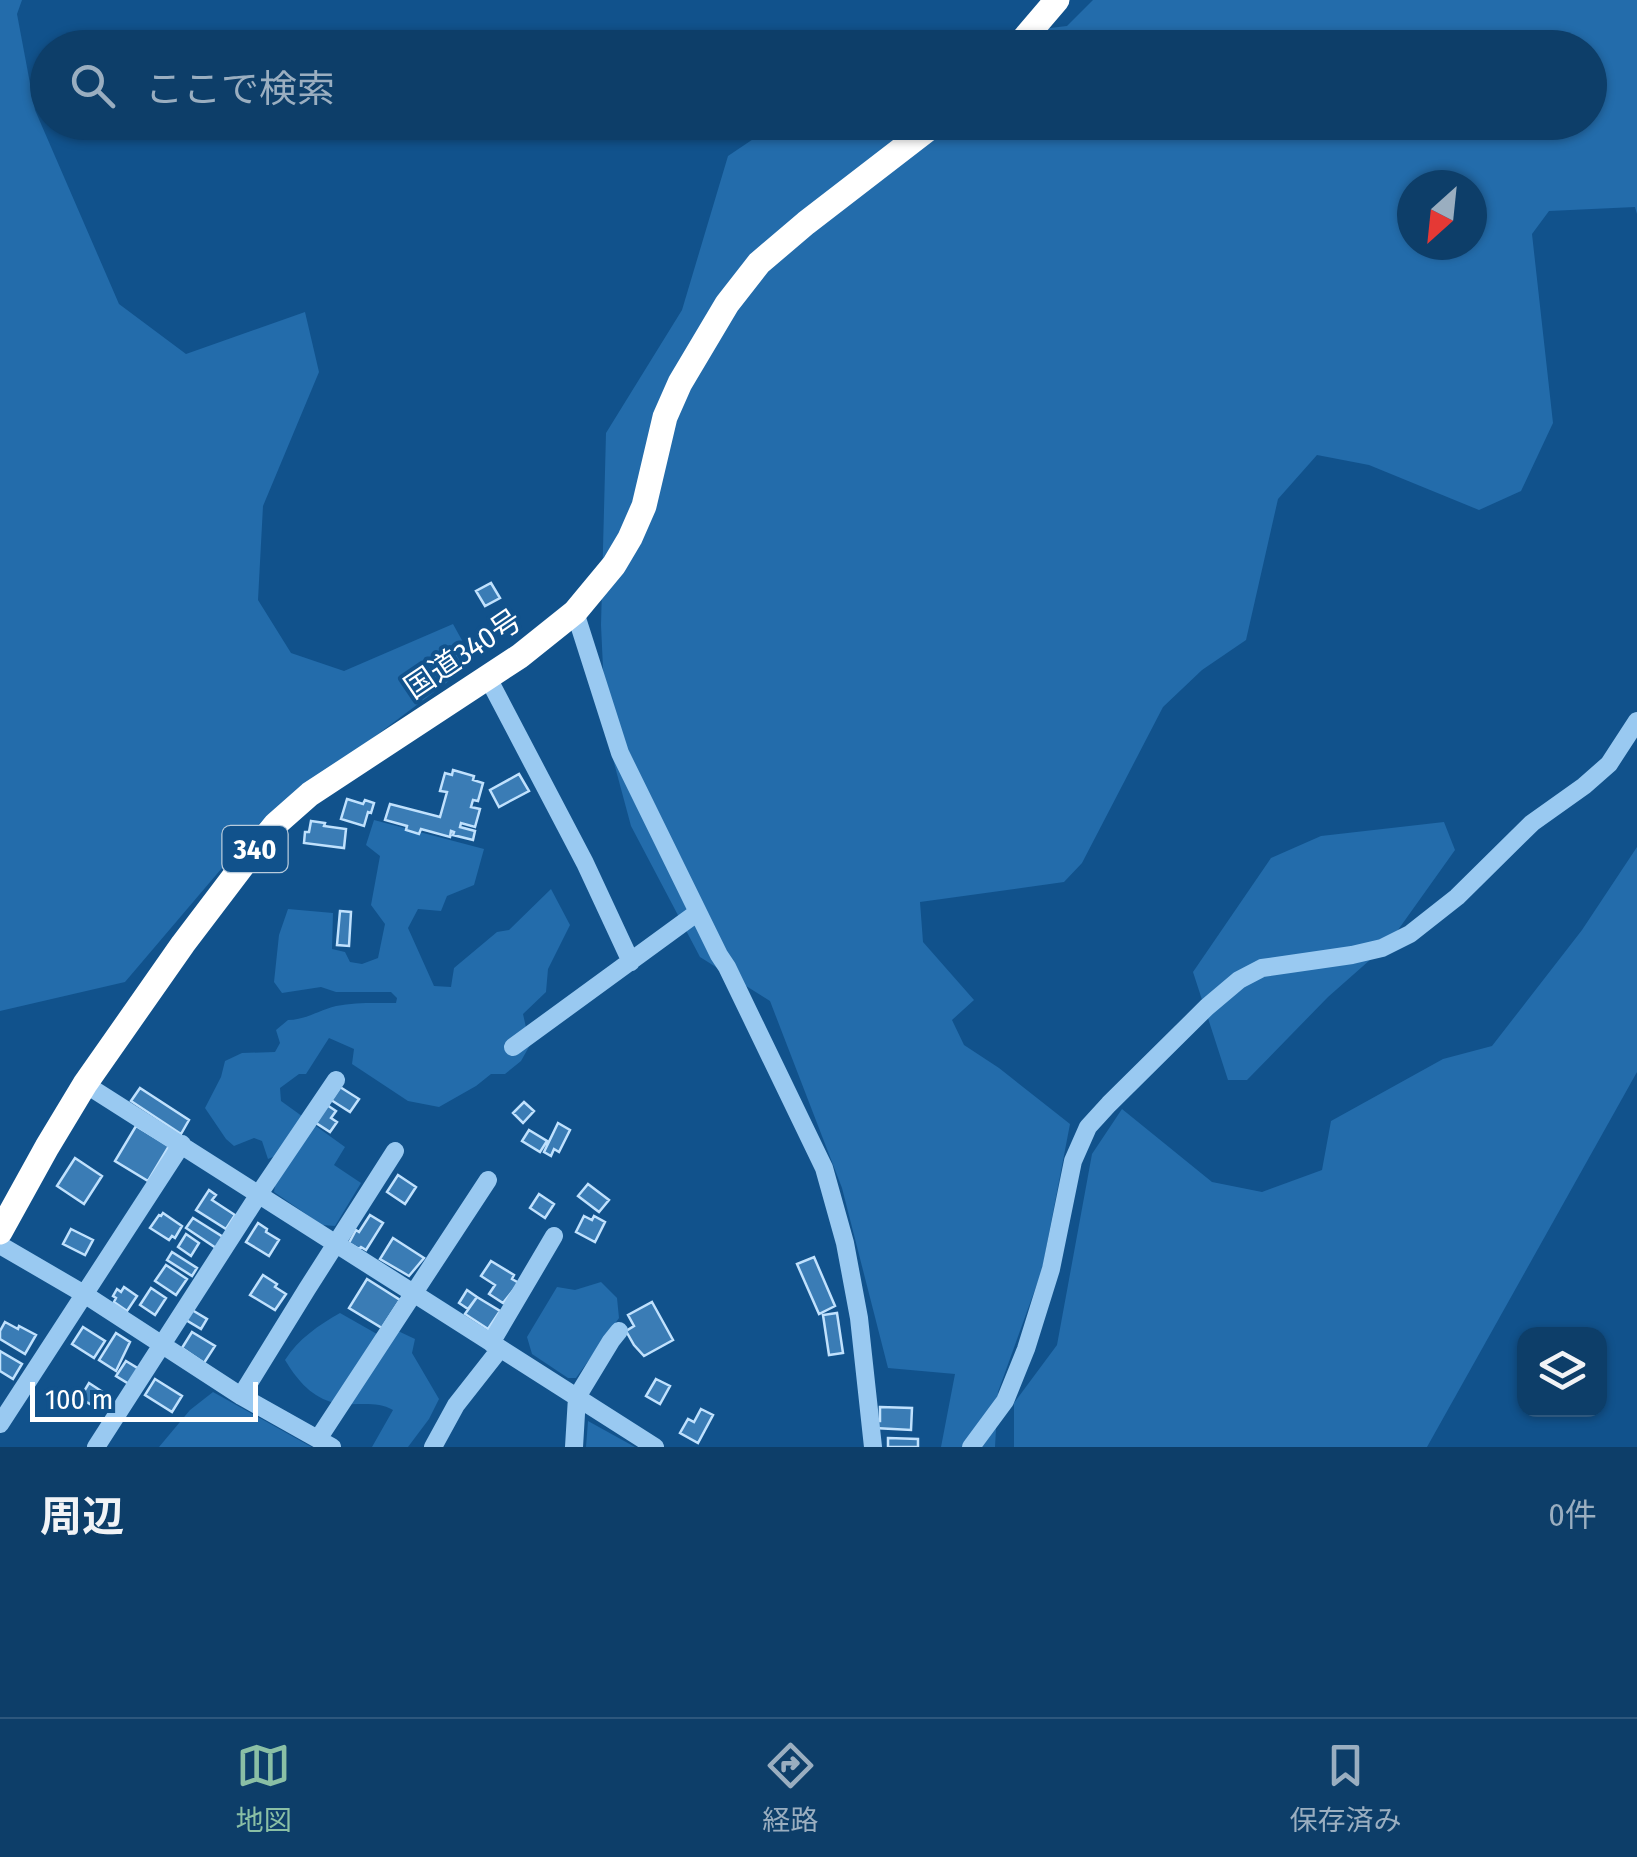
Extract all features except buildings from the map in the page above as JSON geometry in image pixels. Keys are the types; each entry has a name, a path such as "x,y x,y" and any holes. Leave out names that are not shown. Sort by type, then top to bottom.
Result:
{"highway":[{"path":"1031,30 1057,0"},
{"name":"国道340号","path":"0,1232 85,1084 225,887 276,824 310,794 535,646 575,612 614,565 630,538 644,506 672,400 727,304 760,263 914,140"}],"street":[{"path":"575,612 620,753 824,1168 859,1318 873,1447"},
{"path":"488,678 585,862 631,962"},
{"path":"971,1447 1006,1401 1052,1270 1072,1161 1088,1128 1109,1104 1239,980 1262,968 1382,948 1410,934 1458,897 1532,823 1609,764 1637,720"},
{"path":"513,1047 698,912"},
{"path":"96,1447 336,1080"},
{"path":"85,1084 656,1447"},
{"path":"0,1424 182,1144"},
{"path":"242,1396 395,1151"},
{"path":"0,1244 242,1396 325,1443 488,1180"},
{"path":"434,1447 456,1405 496,1346 554,1236"},
{"path":"574,1447 576,1397 619,1331"}],"shaded area":[{"path":"0,0 22,0 17,14 30,83 30,140 48,140 119,304 186,354 305,312 319,372 263,506 258,600 291,653 344,671 453,624 474,662 261,822 125,982 0,1011"},
{"path":"1093,0 1637,0 1637,214 1635,207 1549,211 1532,234 1553,423 1521,491 1479,510 1369,465 1317,455 1278,499 1246,640 1202,670 1163,707 1082,863 1064,882 920,902 923,942 974,1000 952,1020 964,1045 1070,1124 1042,1270 998,1392 995,1447 941,1447 955,1374 888,1368 842,1188 770,1001 700,957 631,826 606,733 601,625 606,433 682,310 728,156 752,140 1607,140 1607,30 1033,30 1067,26"},
{"path":"374,820 484,849 474,885 447,896 441,911 418,909 408,928 434,986 451,987 454,968 497,932 509,930 551,889 570,925 548,969 546,992 523,1014 530,1045 521,1061 505,1074 491,1074 439,1107 408,1101 352,1064 354,1049 329,1038 306,1074 299,1074 280,1088 281,1101 345,1147 334,1165 361,1183 335,1226 322,1225 274,1192 280,1154 268,1159 262,1141 254,1138 234,1146 205,1108 225,1061 242,1053 275,1052 280,1043 276,1030 288,1020 343,1005 396,1003 391,992 336,992 321,987 282,993 274,982 279,935 288,909 333,913 332,949 345,952 350,962 362,964 378,958 385,924 371,905 380,856 366,845"},
{"path":"1444,822 1455,850 1388,944 1328,997 1247,1080 1228,1080 1193,972 1271,858 1321,836"},
{"path":"1637,847 1637,1072 1427,1447 1014,1447 1014,1403 1057,1345 1092,1154 1122,1109 1212,1182 1262,1192 1322,1170 1331,1121 1443,1059 1492,1046 1582,930"},
{"path":"601,1282 617,1298 619,1318 576,1378 568,1378 532,1354 527,1337 557,1287 575,1290"},
{"path":"340,1313 391,1342 398,1331 415,1339 412,1353 439,1399 408,1447 372,1447 393,1410 323,1399 304,1385 285,1360 310,1333"},
{"path":"213,1392 312,1447 159,1447 190,1410"},
{"path":"588,1421 635,1447 586,1447"}]}
